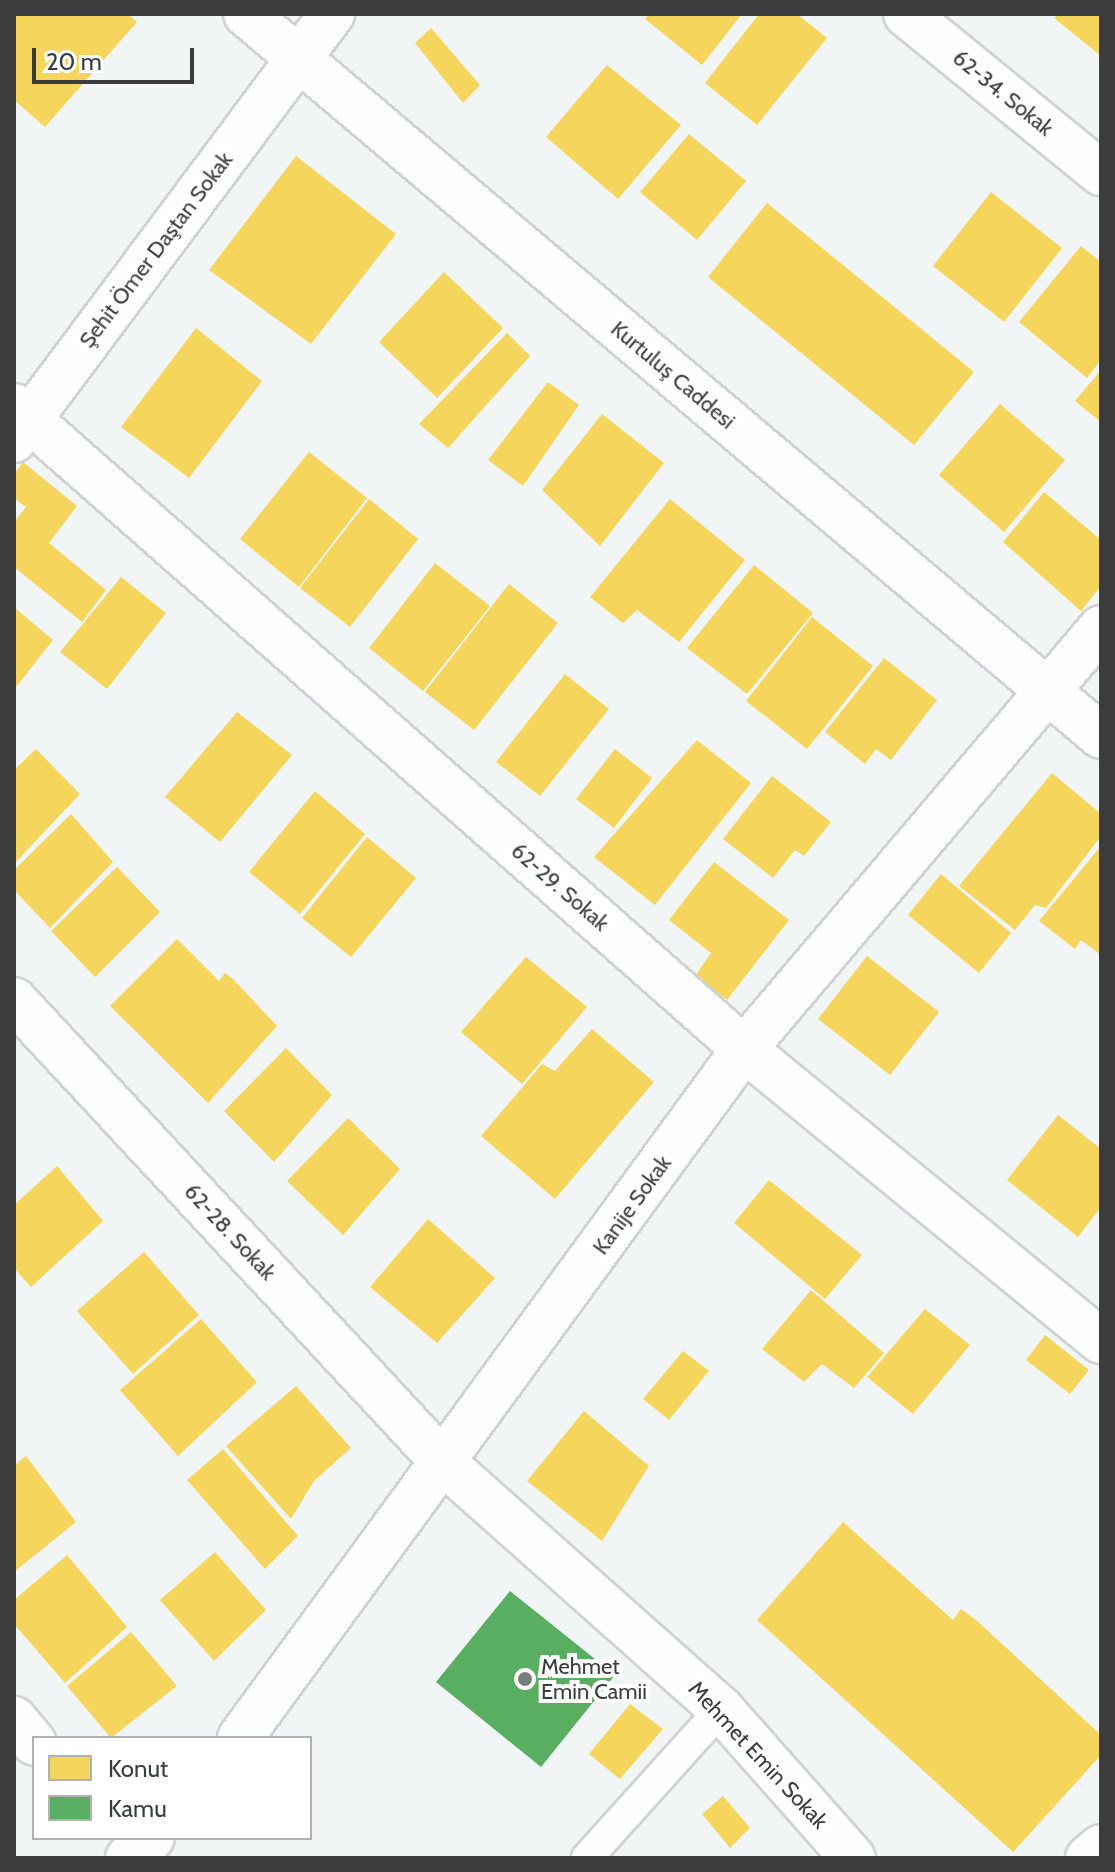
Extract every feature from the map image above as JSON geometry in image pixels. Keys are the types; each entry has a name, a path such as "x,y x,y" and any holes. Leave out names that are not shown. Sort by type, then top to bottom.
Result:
{"street":[{"name":"Kurtuluş Caddesi","path":"246,14 1101,736"},
{"name":"Şehit Ömer Daştan Sokak","path":"19,422 332,14"},
{"name":"62-34. Sokak","path":"906,14 1101,173"},
{"name":"62-29. Sokak","path":"19,422 744,1049 1101,1341"},
{"name":"Kanije Sokak","path":"241,1736 445,1464 744,1049 1101,628"},
{"name":"62-28. Sokak","path":"14,1000 445,1464"},
{"name":"Mehmet Emin Sokak","path":"445,1464 721,1709 853,1858"},
{"path":"14,1719 32,1741"},
{"path":"114,1840 128,1858 150,1840"},
{"path":"1088,1858 1101,1847"}],"lane":[{"path":"587,1858 721,1709"}],"building: Konut":[{"path":"14,14 128,14 137,22 45,127 14,100"},
{"path":"649,14 742,14 702,65 645,19"},
{"path":"759,14 797,14 827,38 757,125 705,83"},
{"path":"1058,14 1101,14 1101,56 1054,18"},
{"path":"431,28 480,85 463,103 415,43"},
{"path":"607,65 681,125 618,199 546,137"},
{"path":"689,134 746,181 697,240 640,192"},
{"path":"296,156 396,234 311,344 209,270"},
{"path":"991,192 1062,248 1004,322 933,266"},
{"path":"767,203 974,372 914,445 708,277"},
{"path":"1081,246 1101,262 1101,360 1087,378 1019,322"},
{"path":"444,272 503,328 437,398 379,342"},
{"path":"196,328 262,381 189,478 121,427"},
{"path":"507,333 530,356 448,448 419,424"},
{"path":"1101,370 1101,422 1075,401"},
{"path":"548,382 579,405 523,486 488,460"},
{"path":"1000,404 1065,460 1004,532 939,475"},
{"path":"602,414 664,463 600,546 542,490"},
{"path":"309,452 367,498 299,587 240,539"},
{"path":"23,462 77,506 49,543 106,590 82,622 14,567 14,522 26,507 14,498 14,474"},
{"path":"1044,492 1101,540 1101,586 1081,611 1003,542"},
{"path":"369,499 418,539 350,627 300,588"},
{"path":"670,499 745,560 679,642 637,610 623,623 590,597"},
{"path":"435,563 490,606 423,691 369,648"},
{"path":"754,565 813,613 747,694 687,648"},
{"path":"121,577 166,613 107,689 60,652"},
{"path":"509,584 558,623 474,730 425,692"},
{"path":"14,607 53,640 17,686 14,684"},
{"path":"812,617 873,666 807,749 746,701"},
{"path":"884,658 937,700 891,760 876,749 865,764 825,732"},
{"path":"565,674 609,709 540,796 496,762"},
{"path":"237,712 292,755 220,842 165,797"},
{"path":"697,740 751,783 655,905 594,857"},
{"path":"36,749 80,794 14,864 14,770"},
{"path":"615,749 652,778 614,828 576,799"},
{"path":"1052,773 1101,814 1101,836 1046,908 1035,905 1015,930 959,886"},
{"path":"772,776 831,822 804,856 795,850 773,878 723,839"},
{"path":"315,791 365,834 300,914 249,872"},
{"path":"71,814 113,862 50,928 14,890 14,870"},
{"path":"367,837 416,878 351,957 302,918"},
{"path":"1101,846 1101,955 1081,940 1075,949 1039,921"},
{"path":"714,862 789,920 727,1000 695,976 711,953 669,920"},
{"path":"117,867 160,912 95,977 51,931"},
{"path":"941,874 1011,933 979,973 908,915"},
{"path":"177,939 219,981 225,973 233,979 277,1026 208,1103 110,1006"},
{"path":"867,956 939,1012 890,1075 818,1019"},
{"path":"526,957 587,1007 522,1084 461,1032"},
{"path":"592,1029 654,1082 555,1199 481,1136 542,1064 555,1071"},
{"path":"286,1048 332,1095 274,1162 224,1111"},
{"path":"1058,1115 1101,1149 1101,1207 1078,1237 1007,1180"},
{"path":"348,1118 400,1169 343,1235 287,1181"},
{"path":"57,1166 103,1221 31,1287 14,1268 14,1205"},
{"path":"769,1180 862,1255 825,1299 734,1223"},
{"path":"428,1219 495,1278 437,1343 370,1287"},
{"path":"144,1252 199,1315 133,1374 77,1311"},
{"path":"811,1290 884,1353 854,1388 822,1364 804,1382 762,1349"},
{"path":"925,1309 970,1345 913,1414 867,1377"},
{"path":"201,1319 257,1382 178,1456 120,1390"},
{"path":"1045,1335 1089,1370 1070,1394 1026,1360"},
{"path":"683,1351 709,1371 669,1420 643,1399"},
{"path":"296,1386 351,1448 314,1481 291,1519 226,1446"},
{"path":"584,1411 649,1466 602,1541 527,1481"},
{"path":"223,1449 298,1536 265,1569 187,1480"},
{"path":"26,1456 76,1522 14,1572 14,1466"},
{"path":"843,1522 953,1620 961,1609 975,1619 1101,1735 1101,1755 1013,1852 757,1620"},
{"path":"215,1552 266,1610 214,1661 160,1600"},
{"path":"67,1555 127,1627 65,1683 14,1624 14,1600"},
{"path":"131,1632 177,1686 114,1736 109,1736 67,1686"},
{"path":"630,1704 663,1729 620,1779 589,1754"},
{"path":"723,1796 750,1828 730,1848 702,1814"}],"building: Kamu":[{"name":"Mehmet Emin Camii","path":"510,1591 615,1675 541,1767 436,1682"}],"place":[{"name":"Mehmet Emin Camii","path":"525,1679"}]}
